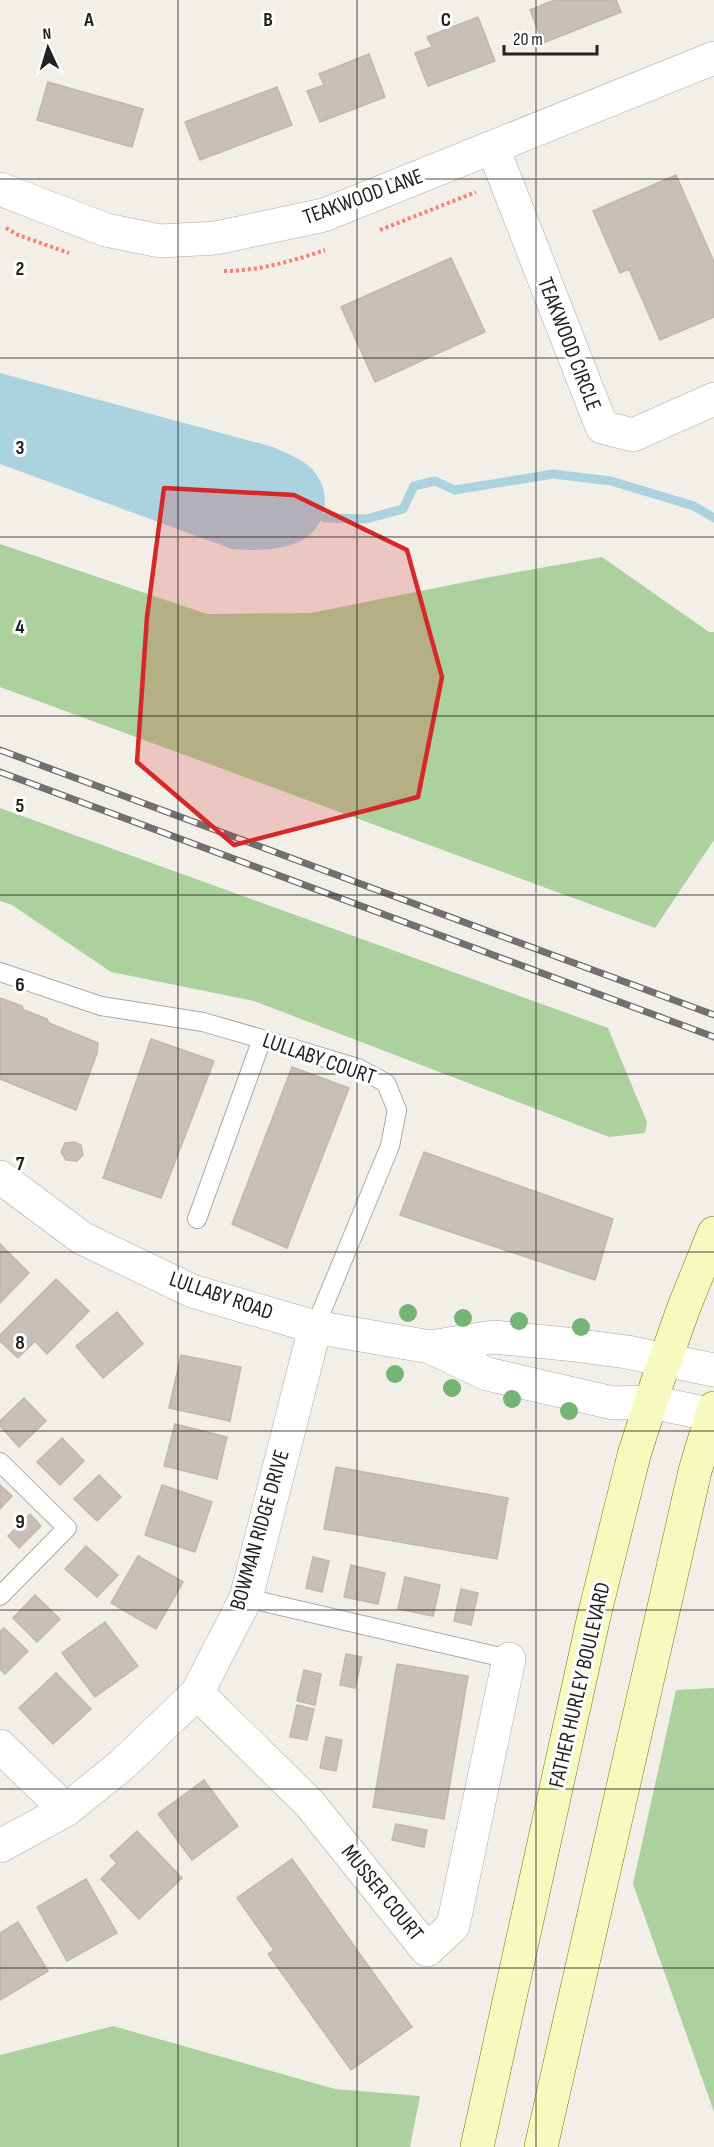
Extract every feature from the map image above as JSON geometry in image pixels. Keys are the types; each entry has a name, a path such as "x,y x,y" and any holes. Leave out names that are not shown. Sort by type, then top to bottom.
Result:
{"main road":[{"name":"FATHER HURLEY BOULEVARD","path":"477,2147 594,1616 634,1455 692,1284 714,1233"},
{"path":"541,2147 692,1482 713,1412"}],"street":[{"name":"TEAKWOOD LANE","path":"0,189 105,230 160,241 216,238 324,215 714,58"},
{"name":"TEAKWOOD CIRCLE","path":"493,148 602,427 633,435 714,399"},
{"name":"LULLABY ROAD","path":"0,1177 82,1238 192,1291 315,1327 430,1347 488,1374 613,1403 651,1402 713,1412"},
{"name":"BOWMAN RIDGE DRIVE","path":"0,1846 66,1810 123,1764 197,1693 246,1598 315,1327"},
{"name":"LULLABY ROAD","path":"430,1347 493,1337 566,1344 665,1359 714,1370"},
{"name":"MUSSER COURT","path":"197,1693 310,1804 427,1950 453,1926 509,1659"},
{"path":"0,1746 66,1810"}],"lane":[{"name":"LULLABY COURT","path":"0,972 101,1006 203,1022 358,1068 386,1083 397,1110 390,1146 315,1327"},
{"path":"197,1220 262,1039"},
{"path":"0,1462 67,1528 0,1596"},
{"path":"246,1598 509,1659"}],"highlighted area":[{"path":"164,488 294,495 407,550 442,677 418,797 234,845 137,762 147,617"}],"green space":[{"path":"0,544 207,614 311,613 602,557 709,632 714,632 714,840 655,928 0,687"},
{"path":"0,808 608,1028 647,1122 645,1133 609,1137 254,1001 111,972 12,905 0,901"},
{"path":"714,1688 714,2112 633,1884 676,1690"},
{"path":"113,2026 335,2089 420,2096 410,2147 0,2147 0,2055"}],"water":[{"path":"0,373 273,447 293,456 310,467 322,485 325,505 319,524 304,539 288,546 260,550 232,549 0,464"}],"building":[{"path":"554,0 616,0 621,12 543,43 530,10"},
{"path":"478,17 495,61 428,86 415,53 432,47 427,37"},
{"path":"369,54 385,97 320,122 307,91 324,85 319,74"},
{"path":"48,82 143,109 132,147 37,120"},
{"path":"277,87 292,125 200,160 185,122"},
{"path":"676,175 714,262 714,317 660,340 629,269 620,273 593,211"},
{"path":"451,258 485,332 375,382 341,307"},
{"path":"0,998 22,1006 24,1010 47,1019 49,1023 98,1043 97,1053 76,1110 0,1079"},
{"path":"151,1039 214,1061 161,1198 103,1178"},
{"path":"292,1067 349,1088 287,1248 232,1224"},
{"path":"74,1142 81,1145 83,1155 77,1161 66,1160 61,1152 65,1143"},
{"path":"424,1152 613,1219 595,1280 400,1215"},
{"path":"0,1244 29,1273 0,1303"},
{"path":"56,1279 89,1311 47,1354 35,1341 18,1358 0,1341 0,1335"},
{"path":"117,1312 143,1344 103,1378 76,1346"},
{"path":"181,1355 241,1367 230,1421 169,1408"},
{"path":"24,1398 46,1421 19,1447 0,1426 0,1421"},
{"path":"175,1424 227,1437 217,1479 164,1466"},
{"path":"62,1438 84,1461 60,1485 37,1462"},
{"path":"336,1467 508,1498 497,1559 324,1529"},
{"path":"99,1475 121,1497 97,1521 74,1499"},
{"path":"0,1485 12,1496 0,1509"},
{"path":"162,1485 212,1502 195,1552 145,1535"},
{"path":"30,1514 41,1526 19,1548 8,1536"},
{"path":"86,1546 118,1575 97,1597 65,1569"},
{"path":"138,1556 183,1582 156,1629 111,1603"},
{"path":"313,1557 329,1561 322,1592 306,1588"},
{"path":"351,1565 385,1573 378,1604 344,1597"},
{"path":"405,1577 440,1585 433,1616 398,1609"},
{"path":"461,1589 478,1593 471,1625 454,1621"},
{"path":"35,1595 60,1619 37,1642 13,1618"},
{"path":"105,1622 138,1666 95,1697 62,1653"},
{"path":"4,1628 28,1651 5,1674 0,1669 0,1631"},
{"path":"346,1654 362,1657 355,1688 340,1685"},
{"path":"397,1664 468,1676 444,1819 373,1807"},
{"path":"304,1670 321,1674 315,1705 297,1701"},
{"path":"56,1673 91,1709 53,1744 19,1708"},
{"path":"297,1705 314,1709 307,1740 290,1737"},
{"path":"326,1737 342,1740 336,1771 320,1768"},
{"path":"204,1780 238,1826 192,1860 158,1814"},
{"path":"396,1824 427,1830 424,1847 392,1840"},
{"path":"137,1831 182,1878 139,1919 101,1879 117,1863 110,1856"},
{"path":"292,1859 412,2027 351,2070 268,1954 274,1950 237,1898"},
{"path":"86,1879 117,1933 67,1961 37,1907"},
{"path":"18,1922 48,1971 0,2000 0,1933"}],"waterway":[{"path":"324,518 366,519 403,509 414,486 435,481 455,490 553,474 611,481 694,506 714,518"}],"railway":[{"path":"0,750 714,1015"},
{"path":"0,772 714,1037"}]}
